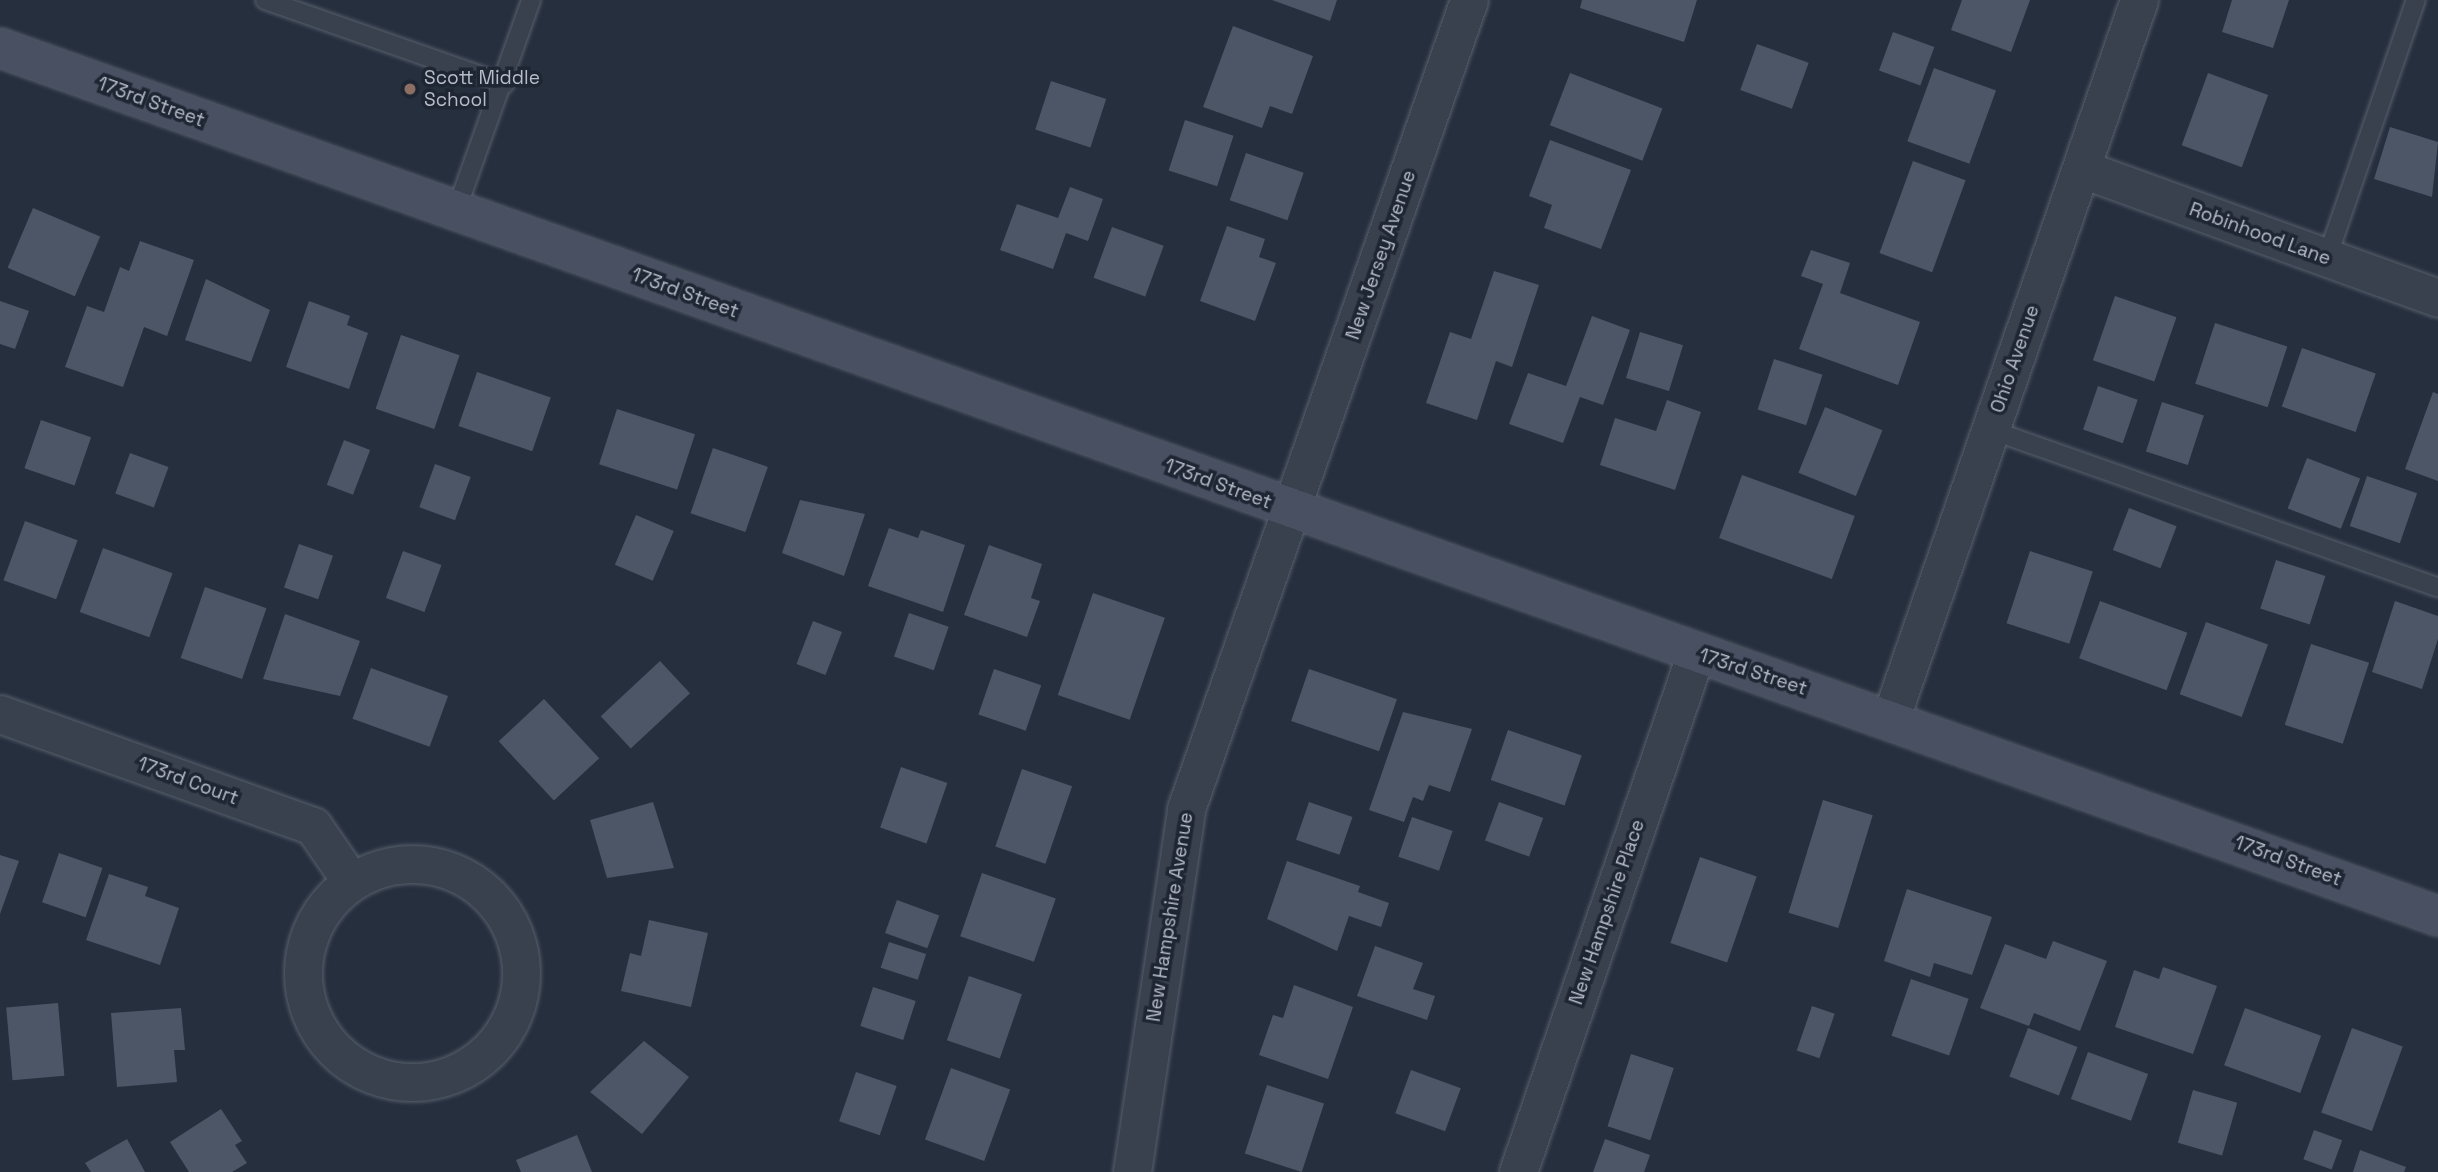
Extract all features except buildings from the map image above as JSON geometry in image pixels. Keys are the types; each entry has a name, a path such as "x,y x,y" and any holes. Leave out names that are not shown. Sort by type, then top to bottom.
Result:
{"street":[{"name":"New Jersey Avenue","path":"1294,511 1469,0"},
{"name":"Ohio Avenue","path":"1891,717 2138,0"},
{"name":"173rd Street","path":"0,48 1294,511 1696,653 1891,717 2438,916"},
{"name":"Robinhood Lane","path":"2081,169 2438,298"},
{"name":"New Hampshire Avenue","path":"1132,1172 1186,809 1294,511"},
{"name":"New Hampshire Place","path":"1518,1172 1696,653"},
{"name":"173rd Court","path":"0,714 313,826 351,881"},
{"path":"423,864 459,873 490,895 512,927 522,962 519,1000 503,1034 478,1062 446,1078 411,1083 377,1077 346,1062 322,1036 306,1004 302,970 308,936 325,905 351,881 386,866 423,864"}],"lane":[{"path":"265,0 505,84"},
{"path":"456,211 505,84 531,0"},
{"path":"2326,258 2416,0"},
{"path":"1991,430 2438,587"}],"place":[{"name":"Scott Middle School","path":"410,89"}]}
